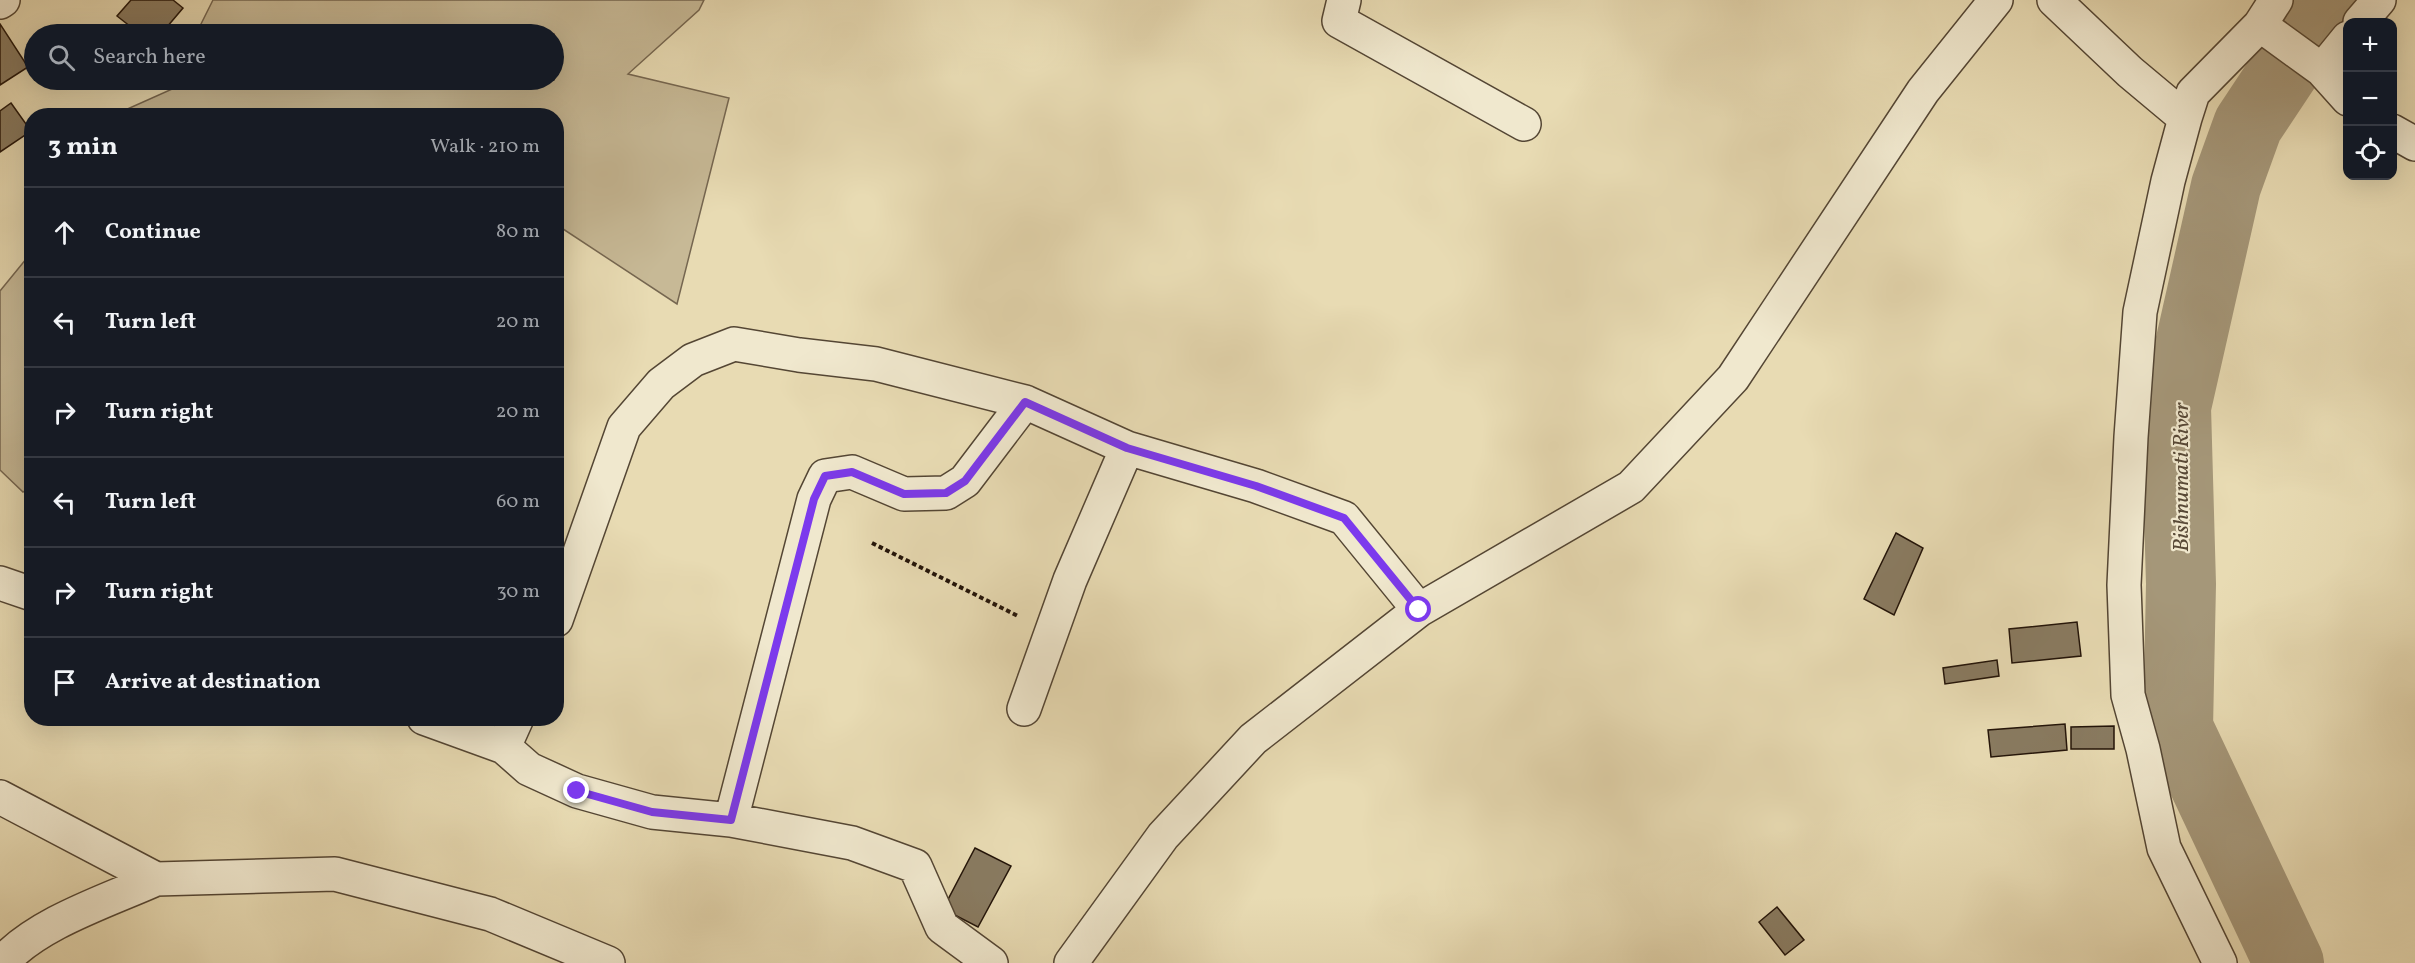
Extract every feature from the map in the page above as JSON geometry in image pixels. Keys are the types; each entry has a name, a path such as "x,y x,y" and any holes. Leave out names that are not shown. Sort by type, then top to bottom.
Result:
{"street":[{"path":"1344,0 1339,21 1524,124"},
{"path":"1071,963 1163,836 1253,739 1419,610 1631,487 1733,378 1923,92 1996,0"},
{"path":"2054,0 2130,72 2185,118"},
{"path":"2363,18 2379,0"},
{"path":"2220,963 2164,848 2143,749 2128,695 2124,585 2140,312 2168,181 2193,93 2273,22 2343,93"},
{"path":"2322,70 2343,44"},
{"path":"2397,134 2415,144"},
{"path":"564,570 568,544 624,427 661,384 693,360 734,344 799,355 876,364 1025,402 1127,448 1256,486 1344,518 1419,610"},
{"path":"731,820 814,499 825,476 852,472 904,494 946,493 965,481 1025,402"},
{"path":"1024,709 1070,580 1127,448"},
{"path":"0,583 24,591"},
{"path":"470,726 511,733 530,769 577,791 652,812 731,820 852,843 915,866 942,927 991,963"},
{"path":"0,797 156,879"},
{"path":"2,963 12,952 41,931 156,879 335,874 490,914 608,963"}],"path":[{"path":"872,543 1051,633"}],"shaded area":[{"path":"213,0 704,0 699,10 628,74 729,98 677,304 564,230 564,108 130,108 170,90 564,90 564,24 201,24"},
{"path":"24,262 23,492 0,470 0,291"}],"building":[{"path":"131,0 173,0 183,8 169,24 127,24 117,16"},
{"path":"0,24 24,61 24,70 0,85"},
{"path":"11,103 24,121 24,136 0,152 0,111"},
{"path":"1896,533 1923,548 1894,615 1864,599"},
{"path":"2077,622 2081,656 2012,663 2009,629"},
{"path":"1997,660 1999,676 1945,684 1943,668"},
{"path":"2065,724 2067,750 1991,757 1988,730"},
{"path":"2114,726 2114,749 2071,749 2071,727"},
{"path":"975,848 1011,866 978,927 943,909"},
{"path":"1777,907 1804,940 1785,955 1759,922"}],"waterway":[{"name":"Bishnumati River","path":"2289,963 2178,728 2181,584 2176,407 2226,186 2248,125 2331,0"}],"route":[{"path":"577,791 652,812 731,820 814,499 825,476 852,472 904,494 946,493 965,481 1025,402 1127,448 1256,486 1344,518 1419,610"}]}
